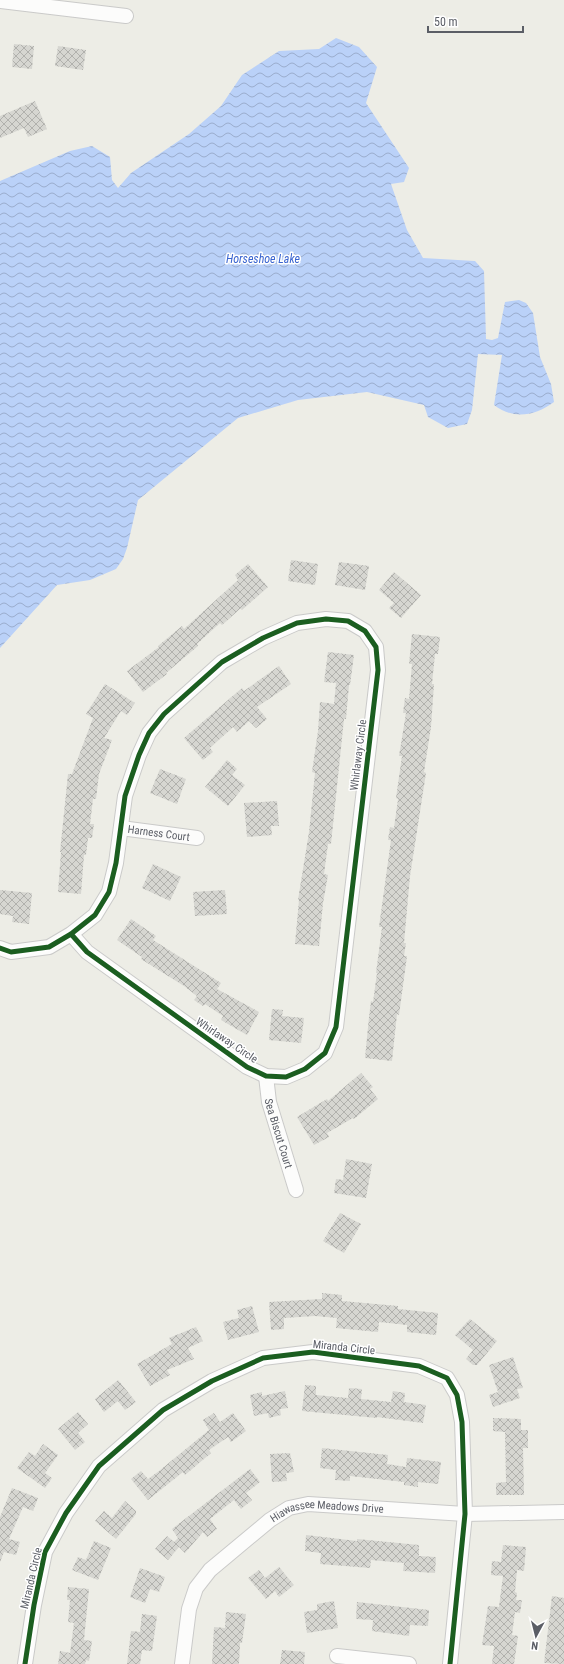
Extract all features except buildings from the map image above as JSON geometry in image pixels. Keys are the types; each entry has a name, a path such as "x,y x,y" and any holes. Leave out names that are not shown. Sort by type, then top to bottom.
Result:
{"street":[{"path":"0,1 65,4 126,16"},
{"name":"Whirlaway Circle","path":"326,619 348,621 365,632 376,647 378,670 336,1027 324,1053 305,1070 286,1077 266,1076 237,1061 86,952 71,934 95,915 109,892 116,863 121,828 127,790 139,755 149,733 164,714 222,662 263,638 297,623 326,619"},
{"name":"Harness Court","path":"121,828 197,838"},
{"path":"0,948 11,952 49,947 71,934"},
{"name":"Sea Biscut Court","path":"266,1076 269,1102 296,1190"},
{"name":"Miranda Circle","path":"25,1664 34,1605 45,1552 66,1513 99,1466 163,1410 212,1381 263,1358 313,1352 419,1366 447,1378 457,1395 462,1422 465,1514 450,1664"},
{"name":"Hiawassee Meadows Drive","path":"182,1664 189,1609 196,1588 210,1570 270,1520 289,1508 308,1504 465,1514 564,1512"},
{"path":"337,1656 409,1664"}],"water":[{"name":"Horseshoe Lake","path":"336,38 359,47 377,67 366,103 409,168 404,182 391,184 407,230 423,258 475,261 484,271 486,339 492,340 498,338 505,302 519,300 526,303 533,313 540,357 551,384 554,402 547,407 532,413 516,414 501,410 494,405 502,355 478,354 472,410 467,424 448,428 428,417 424,405 367,392 298,400 238,418 138,500 127,548 123,559 116,569 90,580 57,585 0,648 0,181 70,151 92,146 110,157 112,180 118,188 131,173 189,134 221,106 242,75 279,51 319,49"}],"cycle path":[{"path":"0,948 11,952 49,947 71,934 95,915 109,892 116,863 125,796 139,755 149,733 164,714 222,662 263,638 297,623 326,619 348,621 365,631 376,647 378,670 336,1027 325,1053 305,1069 286,1077 266,1076 247,1067 87,952 71,934"},
{"path":"25,1664 34,1605 45,1552 66,1513 99,1466 163,1410 212,1381 263,1358 313,1352 419,1366 447,1378 457,1395 462,1422 465,1514 450,1664"}]}
